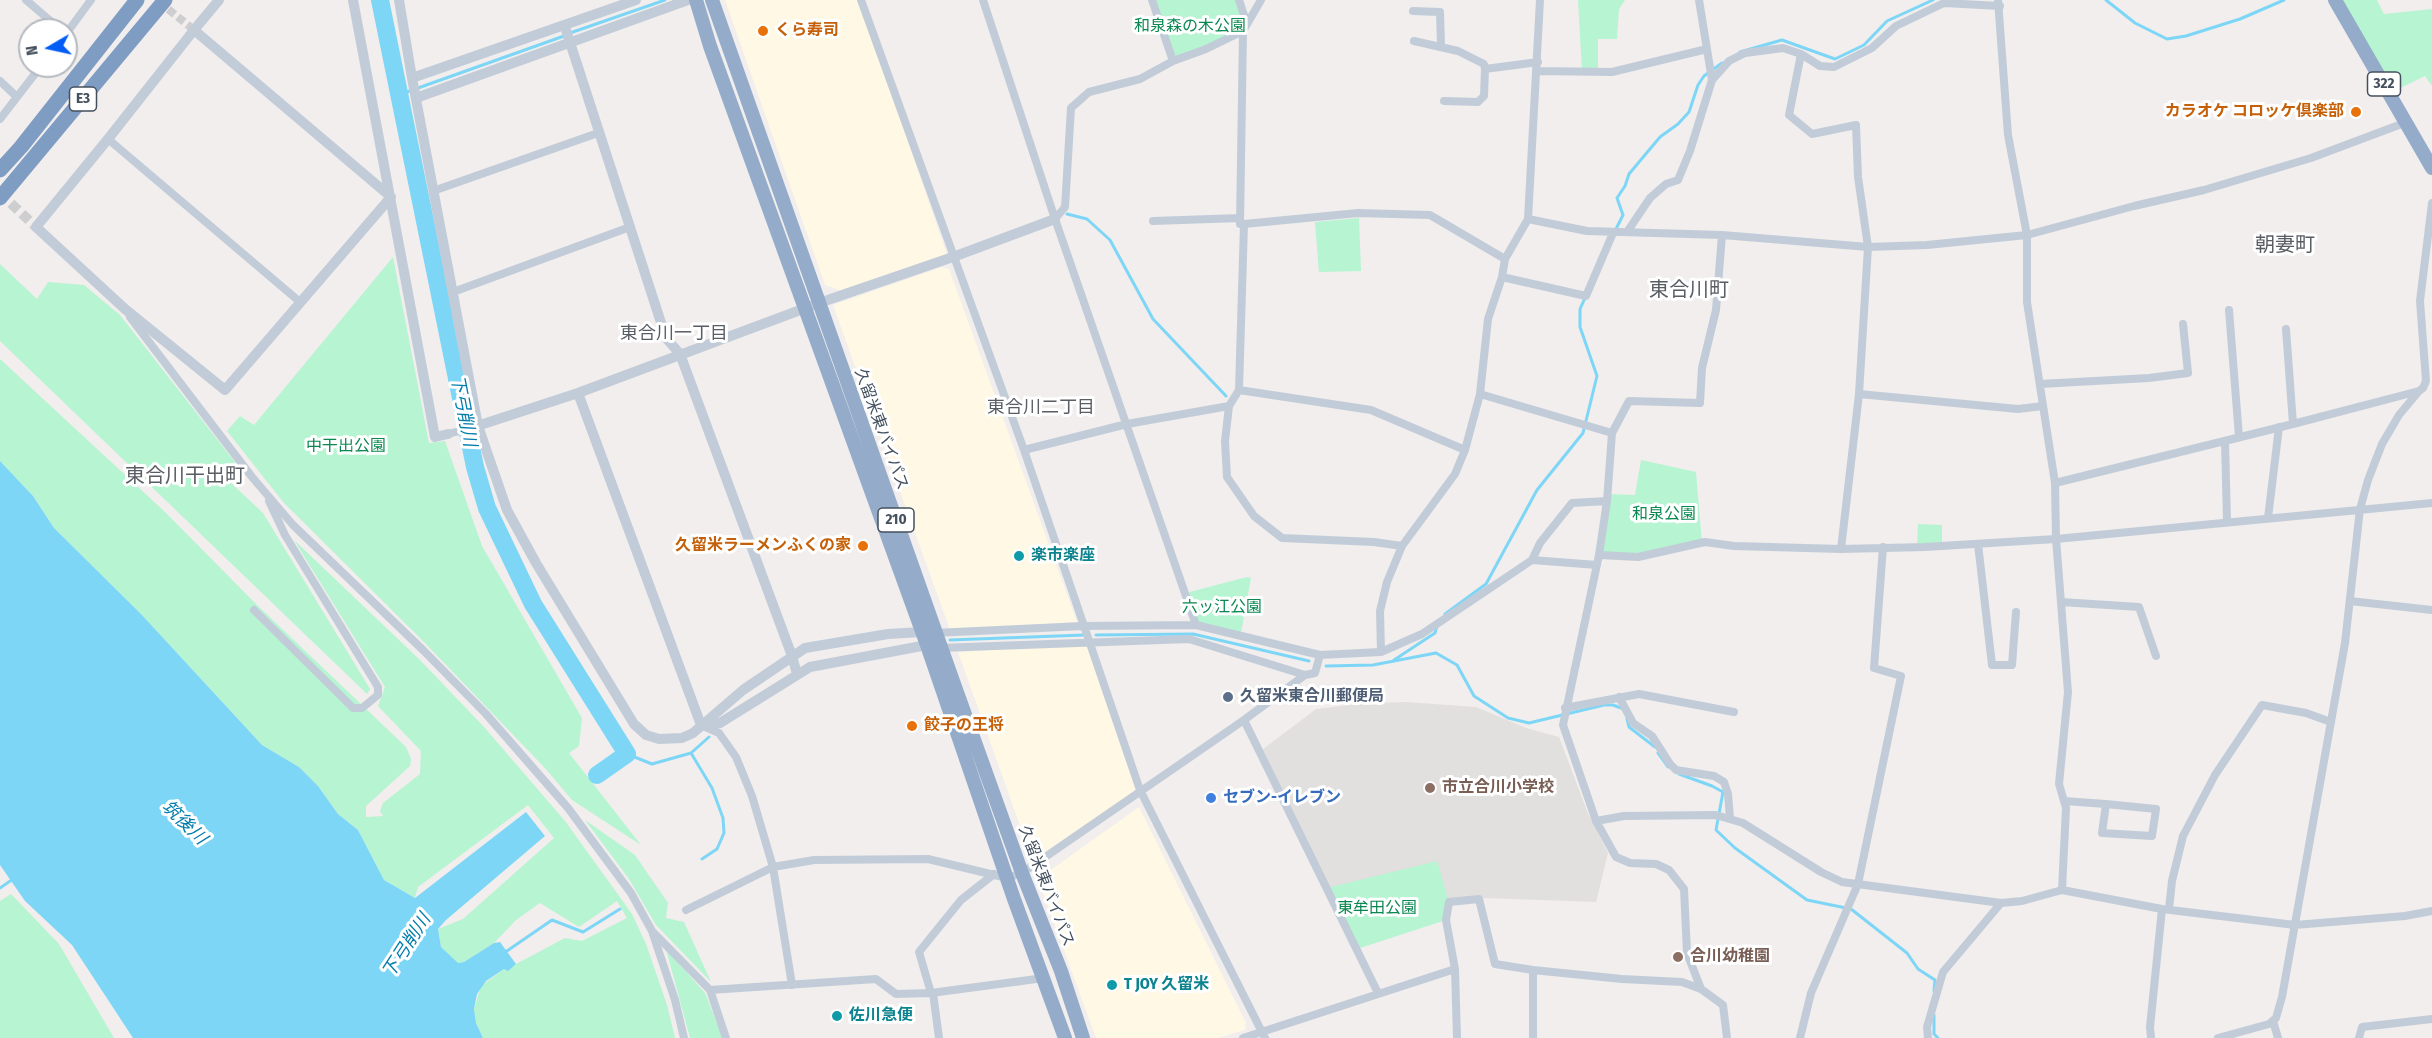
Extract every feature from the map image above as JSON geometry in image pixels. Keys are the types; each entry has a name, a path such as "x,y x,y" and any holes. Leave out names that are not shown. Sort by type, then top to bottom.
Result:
{"highway":[{"name":"E3","path":"0,170 21,147 137,0"},
{"name":"E3","path":"0,198 165,0"},
{"name":"久留米東バイパス","path":"696,0 710,46 757,169 805,309 925,639 1000,876 1044,978 1065,1038"},
{"name":"久留米東バイパス","path":"712,0 1022,873 1061,971 1083,1038"},
{"name":"322","path":"2335,0 2432,168"}],"street":[{"path":"26,0 47,18"},
{"path":"78,18 91,0"},
{"path":"219,0 36,227 125,309 225,390 391,197"},
{"path":"353,0 435,437 474,427 578,393 819,303 1055,219 1065,207 1071,108 1089,92 1140,79 1173,61 1206,49 1245,27 1261,0"},
{"path":"399,0 453,292 474,427 507,510 536,563 634,724 646,735 659,739 682,738 693,733 743,690 805,648 888,634 925,639 943,649 1090,641 1189,639 1305,675"},
{"path":"412,78 565,27 636,0"},
{"path":"416,98 688,0"},
{"path":"861,0 1024,450 1140,790 1264,1035"},
{"path":"983,0 1055,219 1196,626"},
{"path":"1152,0 1173,61"},
{"path":"1239,0 1245,27 1239,390 1229,406 1225,441 1227,477 1254,516 1282,538 1374,542 1402,546"},
{"path":"1381,652 1380,611 1387,582 1402,546 1455,474 1465,450 1480,394 1488,320 1502,277 1505,259 1528,219 1540,0"},
{"path":"1699,0 1712,80"},
{"path":"1627,232 1650,198 1666,184 1678,180 1690,152 1712,80 1729,61 1745,53 1783,48 1801,54 1820,66 1834,67 1872,48 1896,26 1944,3 1999,3 2008,135 2027,235 2027,302 2055,483 2056,539 2068,692 2059,783 2066,808 2062,890"},
{"path":"1413,11 1440,12 1441,46"},
{"path":"565,27 666,338 680,354 792,656 796,674"},
{"path":"194,30 391,197"},
{"path":"1414,41 1458,51 1484,64 1482,100 1478,102 1443,101"},
{"path":"1485,69 1538,66 1612,72 1707,48"},
{"path":"1801,54 1789,115 1812,134 1856,124 1858,177 1868,247 1859,394 1841,549"},
{"path":"0,119 32,78"},
{"path":"0,81 17,97"},
{"path":"1528,219 1587,231 1722,235 1868,247 1927,245 2027,235 2204,190 2311,159 2406,122"},
{"path":"434,191 598,133"},
{"path":"108,139 300,302"},
{"path":"2218,1038 2273,1021 2282,997 2345,643 2360,509 2382,444 2399,415 2423,388 2426,381 2420,301 2432,204"},
{"path":"1154,221 1242,221 1358,213 1430,214 1505,259"},
{"path":"453,292 630,227"},
{"path":"1502,277 1587,296 1613,233"},
{"path":"1701,989 1688,953 1684,889 1669,870 1656,864 1630,863 1616,857 1596,822 1566,739 1564,713 1599,555 1607,501 1612,433 1629,401 1700,403 1702,368 1716,310 1722,235"},
{"path":"125,309 265,492 293,525 486,714 568,808 632,893 652,931 675,1000 684,1038"},
{"path":"2229,310 2239,437"},
{"path":"2040,384 2149,378 2188,373 2183,324"},
{"path":"2286,329 2293,424"},
{"path":"1239,390 1371,410 1465,450"},
{"path":"2055,483 2419,391"},
{"path":"578,393 701,725 716,732 736,757 752,796 773,867 792,985"},
{"path":"1480,394 1612,433"},
{"path":"1859,394 2018,409 2043,406"},
{"path":"1024,450 1127,424 1229,406"},
{"path":"2268,518 2279,427"},
{"path":"2225,441 2227,522"},
{"path":"254,610 353,708 362,708 378,695 378,687 285,535 265,492"},
{"path":"701,725 720,723 810,667 925,639 938,633 1083,626 1196,626 1320,655 1381,652 1422,634 1532,560 1540,543 1572,503 1607,501"},
{"path":"1599,555 1638,557 1706,542 1734,546 1841,549 1978,544 2056,539 2432,503"},
{"path":"1978,544 1992,664 2012,665 2016,612"},
{"path":"1800,1038 1811,993 1858,884 1901,676 1874,668 1883,547"},
{"path":"1532,560 1597,565"},
{"path":"2350,601 2432,610"},
{"path":"2061,602 2139,607 2156,656"},
{"path":"686,910 773,867 814,860 928,860 1000,876 1022,873 1244,720 1305,675 1315,673 1320,655"},
{"path":"1564,713 1619,697 1639,694 1734,712"},
{"path":"1619,697 1629,718 1652,736 1676,770 1714,776 1724,782 1728,794 1730,818"},
{"path":"2151,1038 2150,1027 2172,881 2183,836 2215,775 2262,705 2306,713 2331,722"},
{"path":"1244,720 1378,993"},
{"path":"2064,801 2106,804 2156,809 2152,836 2102,832 2106,804"},
{"path":"1596,822 1624,816 1716,815 1743,823 1821,872 1842,882 2001,903 2022,901 2062,890 2166,909 2295,925 2405,916 2432,911"},
{"path":"939,1038 932,993 919,952 961,900 1000,876"},
{"path":"1457,1038 1455,969 1446,920 1449,902 1479,899 1495,964 1622,979 1682,981 1701,989 1724,1005 1727,1038"},
{"path":"1928,1038 1927,1027 1943,972 2001,903"},
{"path":"652,931 710,990 726,1038"},
{"path":"1243,1038 1264,1035 1378,993 1455,969"},
{"path":"1533,970 1533,1038"},
{"path":"710,990 876,979 896,994 932,993 1044,978"},
{"path":"2359,1038 2362,1027 2432,1019"},
{"path":"2273,1021 2278,1038"}],"shaded area":[{"path":"725,0 859,0 947,255 849,291 825,285"},
{"path":"942,267 949,269 1077,622 950,630 833,305"},
{"path":"1088,644 1136,790 1033,862 958,652"},
{"name":"市立合川小学校","path":"1406,702 1476,707 1526,728 1559,737 1587,811 1608,853 1596,902 1484,898 1449,902 1327,888 1263,749 1316,709 1366,703"},
{"path":"1139,807 1246,1023 1245,1030 1218,1038 1096,1038 1038,879"}],"green space":[{"name":"和泉森の木公園","path":"1152,0 1239,0 1247,24 1243,31 1173,61"},
{"path":"1578,0 1625,0 1619,9 1617,39 1598,39 1598,72 1582,71"},
{"path":"2335,0 2377,0 2384,14 2432,9 2432,86 2425,76 2390,93"},
{"path":"1359,218 1361,271 1319,272 1315,222"},
{"name":"中干出公園","path":"393,257 429,443 445,441 482,546 582,718 579,746 569,753 641,845 572,800 545,768 423,641 284,503 227,431 240,416 254,425"},
{"path":"0,264 37,299 48,282 84,285 120,315 241,470 231,483 263,513 370,689 367,694 0,341"},
{"path":"0,359 164,511 258,606 406,747 411,759 410,766 366,806 366,817 383,816 380,811 383,803 420,774 421,751 378,706 385,687 294,540 420,660 484,727 565,821 632,914 646,944 667,1005 675,1038 483,1038 476,1023 474,1009 481,986 504,969 508,970 565,938 582,941 627,918 617,901 579,927 540,903 516,920 494,943 464,962 458,963 453,960 441,947 438,929 463,919 554,838 528,805 418,887 415,898 384,880 358,830 338,814 318,786 299,767 262,745 141,614 54,528 33,496 0,461"},
{"name":"和泉公園","path":"1641,460 1696,472 1702,543 1638,557 1599,555 1607,494 1635,495"},
{"path":"1918,524 1942,525 1942,546 1917,547"},
{"name":"六ッ江公園","path":"1247,577 1251,578 1240,638 1196,625 1186,593"},
{"path":"585,820 635,855 668,903 666,918 684,922 711,982 656,925 629,879"},
{"name":"東牟田公園","path":"1437,861 1449,902 1446,920 1357,949 1327,888"},
{"path":"11,894 59,944 114,1038 0,1038 0,901"},
{"path":"666,949 705,993 723,1038 690,1038"}],"water":[{"name":"筑後川","path":"0,461 33,496 54,528 141,614 262,745 299,767 318,786 338,814 358,830 384,880 415,898 526,812 545,836 438,929 441,947 458,963 500,942 516,964 508,971 504,969 486,981 477,994 474,1009 476,1023 483,1038 133,1038 72,945 25,901 0,865"}],"waterway":[{"name":"下弓削川","path":"380,0 475,467 487,508 533,604 627,754 597,775"},
{"path":"570,33 665,0"},
{"path":"1740,52 1782,40 1835,59 1864,45 1887,21 1933,0"},
{"path":"2106,0 2135,23 2167,39 2186,36 2240,19 2284,0"},
{"path":"418,88 564,36"},
{"path":"1616,229 1623,215 1617,198 1629,174 1660,137 1678,124 1689,112 1698,85 1704,76 1722,63"},
{"path":"400,95 412,90"},
{"path":"1067,214 1087,219 1110,240 1153,319 1226,396"},
{"path":"1445,614 1486,584 1537,490 1583,433 1597,376 1580,327 1580,309 1585,298"},
{"path":"1394,660 1435,633 1437,626"},
{"path":"1096,635 1193,634 1309,661"},
{"path":"950,640 1084,635"},
{"path":"1326,666 1373,665 1436,653 1457,665 1474,696 1508,718 1529,723 1604,705 1621,708"},
{"path":"1627,719 1629,727 1655,747"},
{"path":"627,754 652,764 691,753 709,737"},
{"path":"691,753 712,788 723,818 724,833 717,849 702,859"},
{"path":"1658,753 1668,767"},
{"path":"1679,774 1723,792 1716,830 1735,848 1807,900 1851,909 1907,953 1918,969 1935,980 1934,991"},
{"path":"0,888 13,879"},
{"path":"504,953 552,920 583,932 620,909"},
{"path":"1934,1015 1934,1034 1938,1038"}],"tunnel":[{"path":"159,2 194,30"},
{"path":"0,193 36,227"}],"place":[{"name":"くら寿司","path":"763,31"},
{"name":"カラオケ コロッケ倶楽部","path":"2356,112"},
{"name":"久留米ラーメンふくの家","path":"863,546"},
{"name":"楽市楽座","path":"1019,556"},
{"name":"久留米東合川郵便局","path":"1228,697"},
{"name":"餃子の王将","path":"912,726"},
{"name":"市立合川小学校","path":"1430,788"},
{"name":"セブン-イレブン","path":"1211,798"},
{"name":"合川幼稚園","path":"1678,957"},
{"name":"T JOY 久留米","path":"1112,985"},
{"name":"佐川急便","path":"837,1016"}],"district":[{"name":"朝妻町","path":"2285,245"},
{"name":"東合川町","path":"1689,290"},
{"name":"東合川一丁目","path":"674,334"},
{"name":"東合川二丁目","path":"1041,408"},
{"name":"東合川干出町","path":"185,476"}]}
